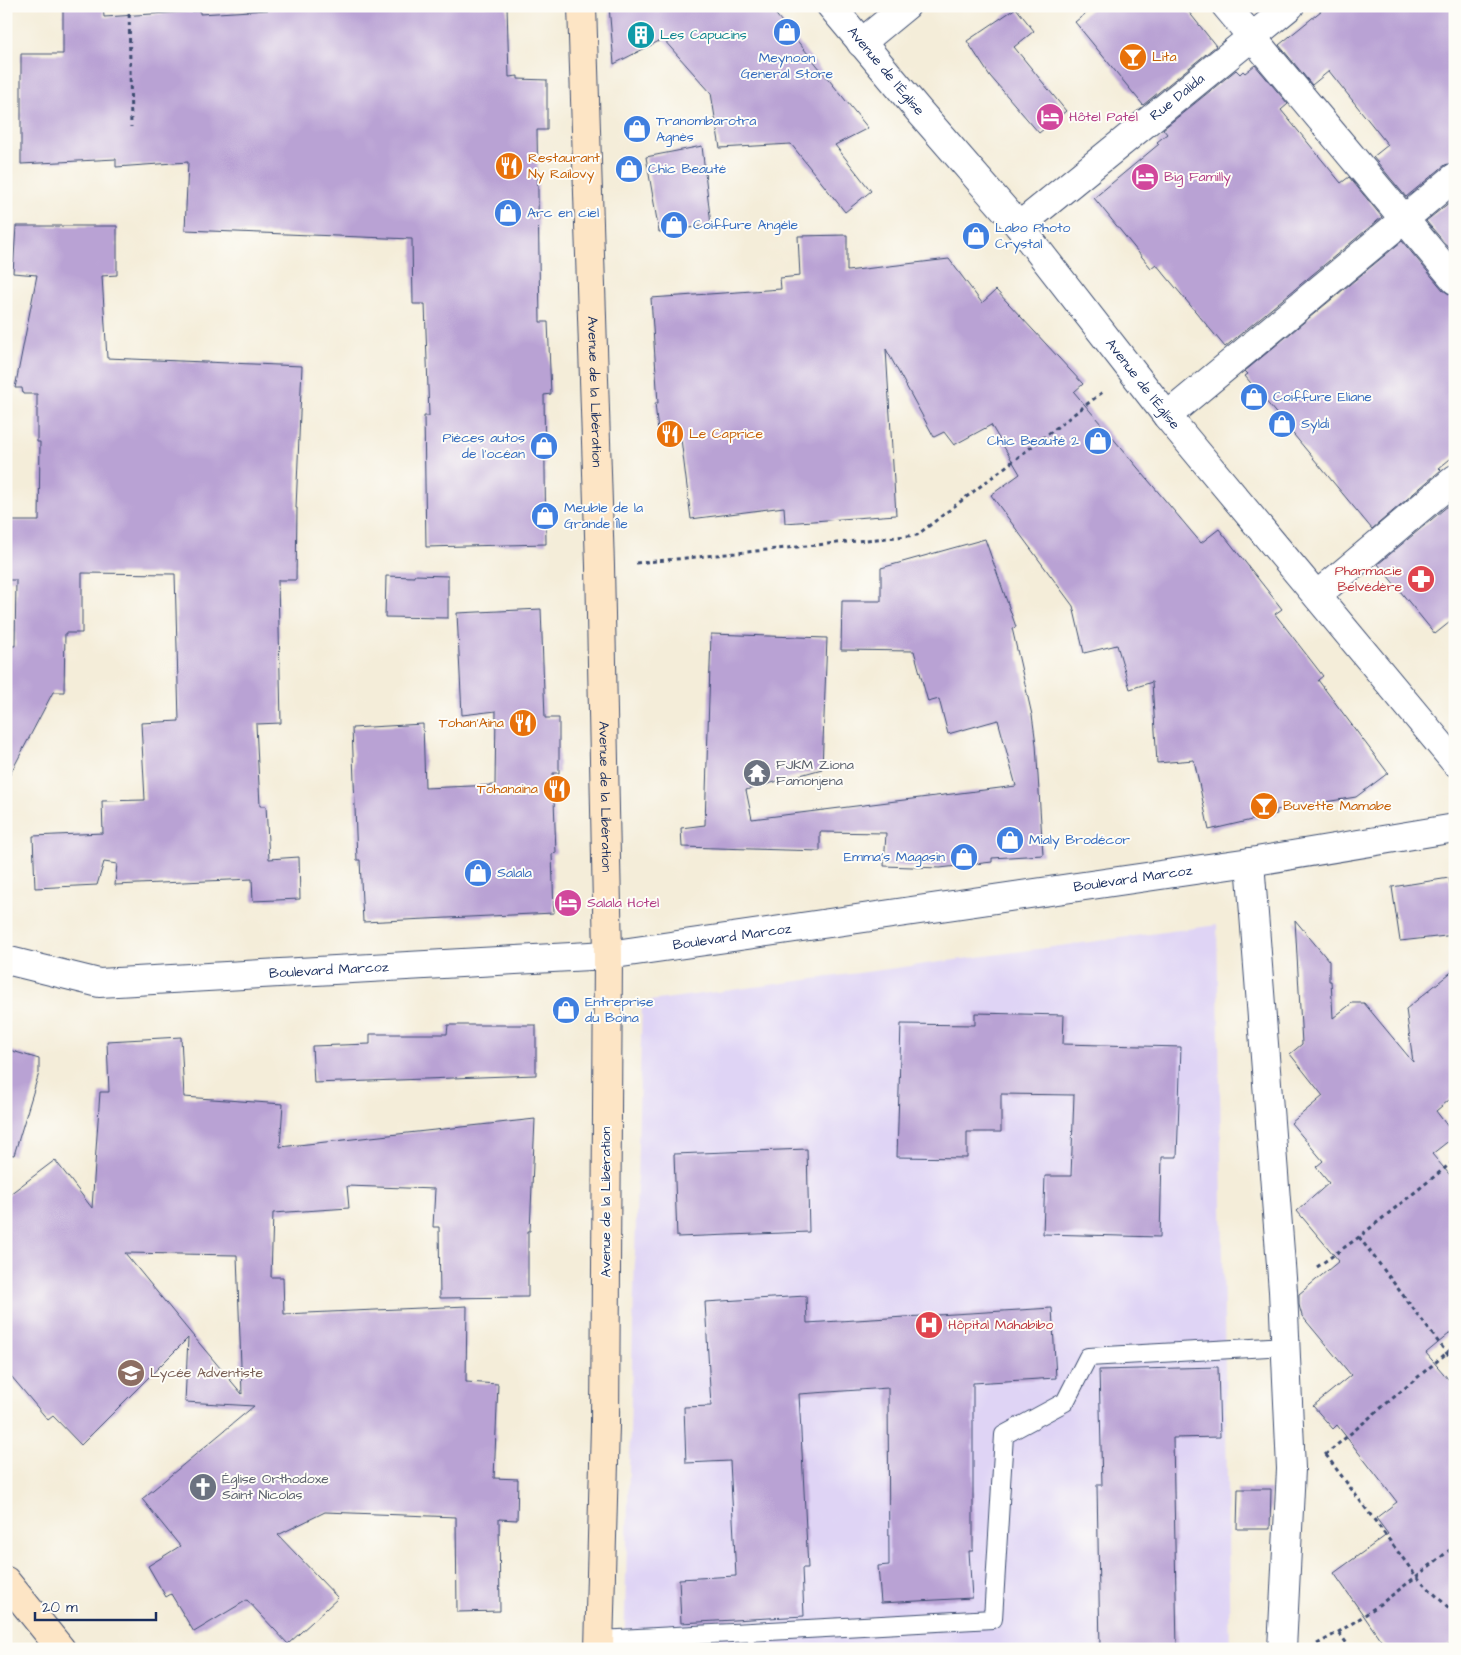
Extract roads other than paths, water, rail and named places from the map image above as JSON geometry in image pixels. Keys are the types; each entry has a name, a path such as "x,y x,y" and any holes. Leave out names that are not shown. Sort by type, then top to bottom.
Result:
{"main road":[{"name":"Avenue de la Libération","path":"582,6 600,566 608,955 605,1425 599,1644"},
{"path":"6,1581 61,1649"}],"street":[{"name":"Avenue de l'Église","path":"831,6 1019,226 1130,371 1452,754"},
{"path":"861,43 906,6"},
{"path":"1226,6 1455,280"},
{"name":"Rue Dalida","path":"1019,226 1290,6"},
{"path":"1167,416 1455,177"},
{"path":"1317,595 1455,479"},
{"name":"Boulevard Marcoz","path":"6,960 99,984 608,955 1250,862 1455,828"},
{"path":"1250,862 1282,1290 1291,1469 1282,1649"}],"lane":[{"path":"599,1644 993,1619 1004,1436 1065,1402 1088,1357 1285,1346"}],"place":[{"name":"Meynoon General Store","path":"787,32"},
{"name":"Les Capucins","path":"641,35"},
{"name":"Lita","path":"1133,57"},
{"name":"Hôtel Patel","path":"1050,117"},
{"name":"Tranombarotra Agnès","path":"637,129"},
{"name":"Restaurant Ny Railovy","path":"509,166"},
{"name":"Chic Beauté","path":"629,169"},
{"name":"Big Familly","path":"1145,177"},
{"name":"Arc en ciel","path":"508,213"},
{"name":"Coiffure Angèle","path":"674,225"},
{"name":"Labo Photo Crystal","path":"976,236"},
{"name":"Coiffure Eliane","path":"1254,397"},
{"name":"Syldi","path":"1282,424"},
{"name":"Le Caprice","path":"670,434"},
{"name":"Chic Beauté 2","path":"1098,441"},
{"name":"Pièces autos de l'océan","path":"544,446"},
{"name":"Meuble de la Grande Île","path":"545,516"},
{"name":"Pharmacie Belvédère","path":"1421,579"},
{"name":"Tohan'Aina","path":"523,723"},
{"name":"FJKM Ziona Famonjena","path":"757,773"},
{"name":"Tohanaina","path":"557,789"},
{"name":"Buvette Mamabe","path":"1264,806"},
{"name":"Mialy Brodécor","path":"1010,840"},
{"name":"Emma's Magasin","path":"964,857"},
{"name":"Salala","path":"478,873"},
{"name":"Salala Hotel","path":"568,903"},
{"name":"Entreprise du Boina","path":"566,1010"},
{"name":"Hôpital Mahabibo","path":"929,1325"},
{"name":"Lycée Adventiste","path":"131,1373"},
{"name":"Église Orthodoxe Saint Nicolas","path":"203,1487"}]}
